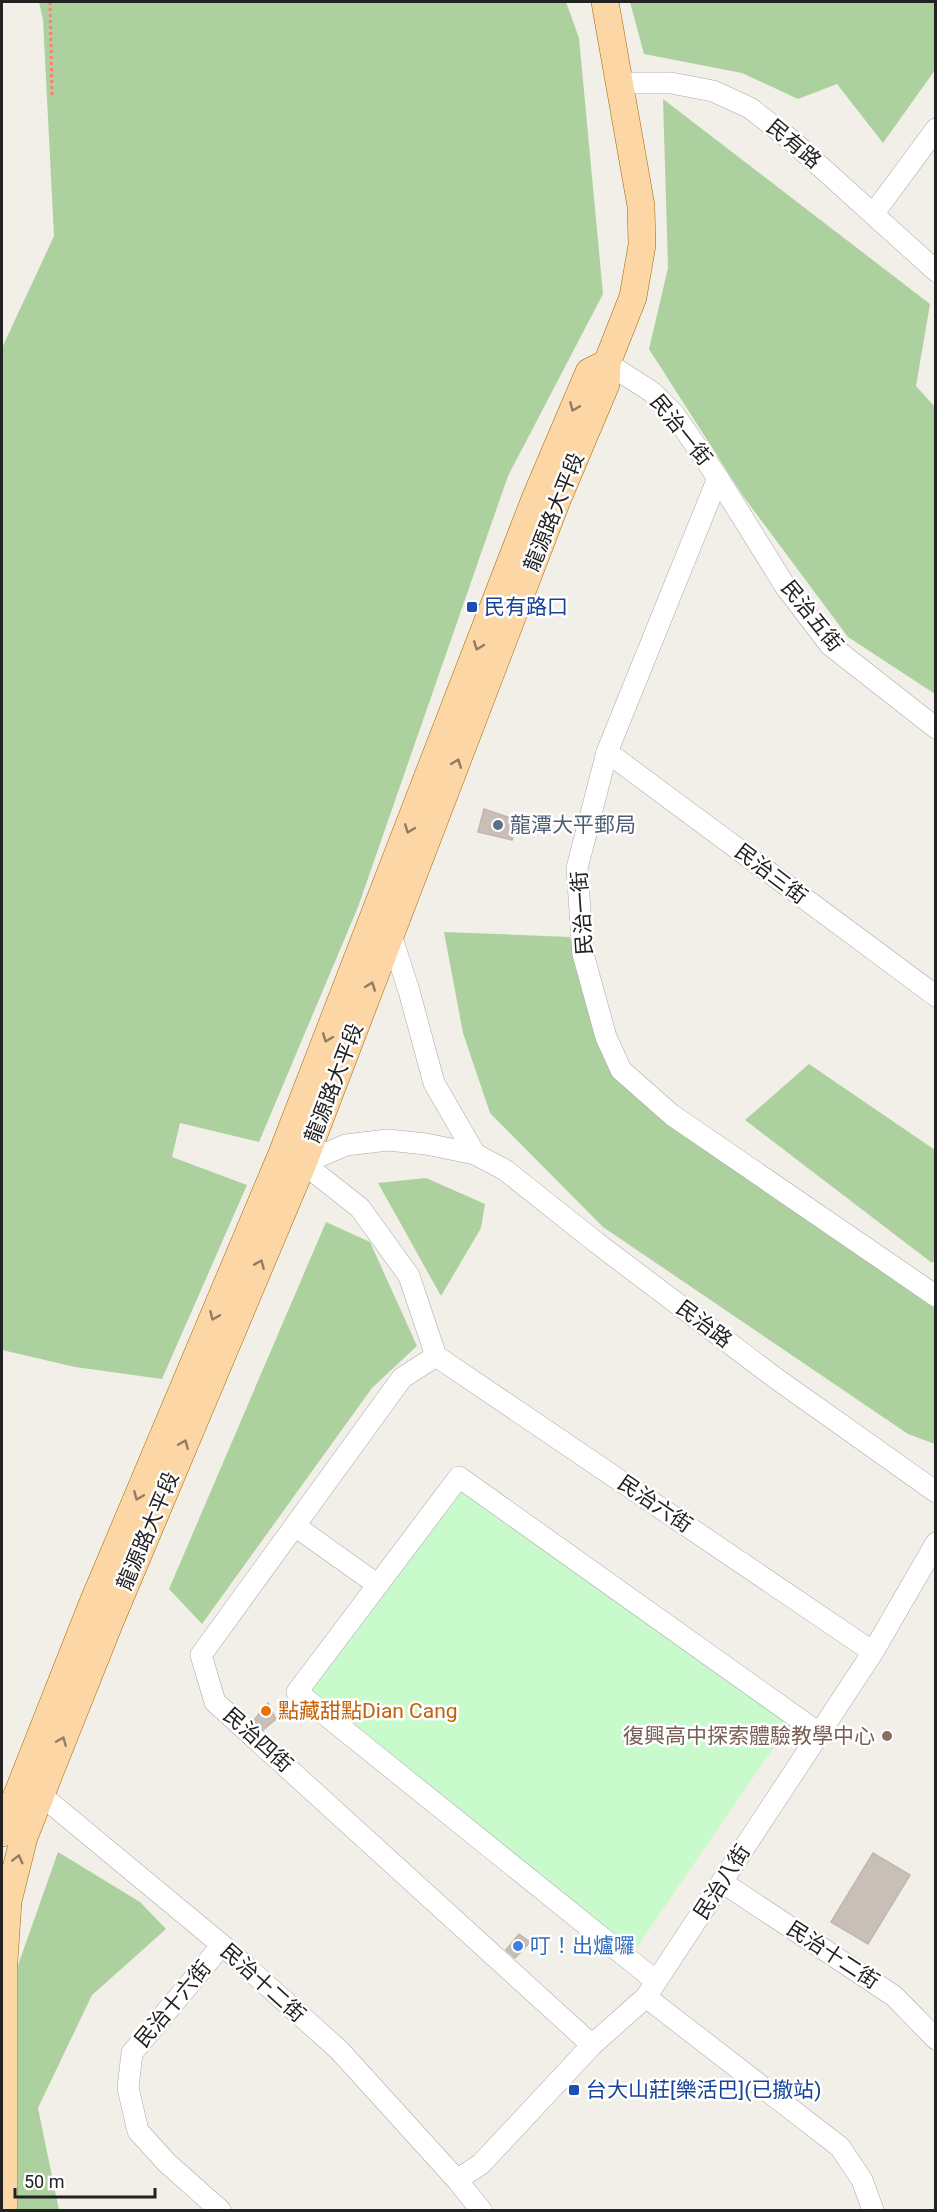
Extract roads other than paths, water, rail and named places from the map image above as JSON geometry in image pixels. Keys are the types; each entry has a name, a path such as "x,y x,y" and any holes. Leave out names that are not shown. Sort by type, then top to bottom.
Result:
{"main road":[{"name":"龍源路大平段","path":"32,1787 92,1605 292,1160 381,930 535,498 589,372 607,363 633,297 642,244 641,206 604,2"},
{"path":"2,1833 32,1787"},
{"path":"4,2211 4,1961 8,1901 24,1837 32,1787"}],"street":[{"name":"民有路","path":"620,83 671,83 713,91 750,108 791,140 936,271"},
{"path":"874,213 936,129"},
{"name":"民治一街","path":"607,363 652,392 674,414 718,478 607,752 577,868 583,954 606,1037 621,1070 672,1115 936,1296"},
{"name":"民治五街","path":"718,478 785,586 830,645 936,728"},
{"name":"民治三街","path":"607,752 936,996"},
{"path":"381,930 409,991 434,1083 475,1154"},
{"name":"民治路","path":"292,1160 346,1145 388,1140 426,1144 475,1154 505,1170 774,1377 936,1492"},
{"path":"292,1160 360,1208 409,1276 436,1356"},
{"name":"民治四街","path":"436,1356 402,1378 201,1655 215,1702 592,2045"},
{"name":"民治六街","path":"436,1356 873,1652"},
{"path":"820,1734 459,1477 297,1692 840,2147 862,2180 873,2211"},
{"path":"295,1526 378,1585"},
{"name":"民治八街","path":"457,2180 481,2164 592,2045 651,1989 873,1652 936,1543"},
{"name":"民治十二街","path":"32,1787 222,1945 339,2050 457,2180 481,2211"},
{"name":"民治十二街","path":"722,1882 894,1996 936,2039"},
{"name":"民治十六街","path":"220,2211 167,2163 138,2131 128,2088 132,2053 222,1945"}],"place":[{"name":"民有路口","path":"472,607"},
{"name":"龍潭大平郵局","path":"498,825"},
{"name":"點藏甜點Dian Cang","path":"266,1711"},
{"name":"復興高中探索體驗教學中心","path":"887,1736"},
{"name":"叮！出爐囉","path":"518,1946"},
{"name":"台大山莊[樂活巴](已撤站)","path":"574,2090"}]}
